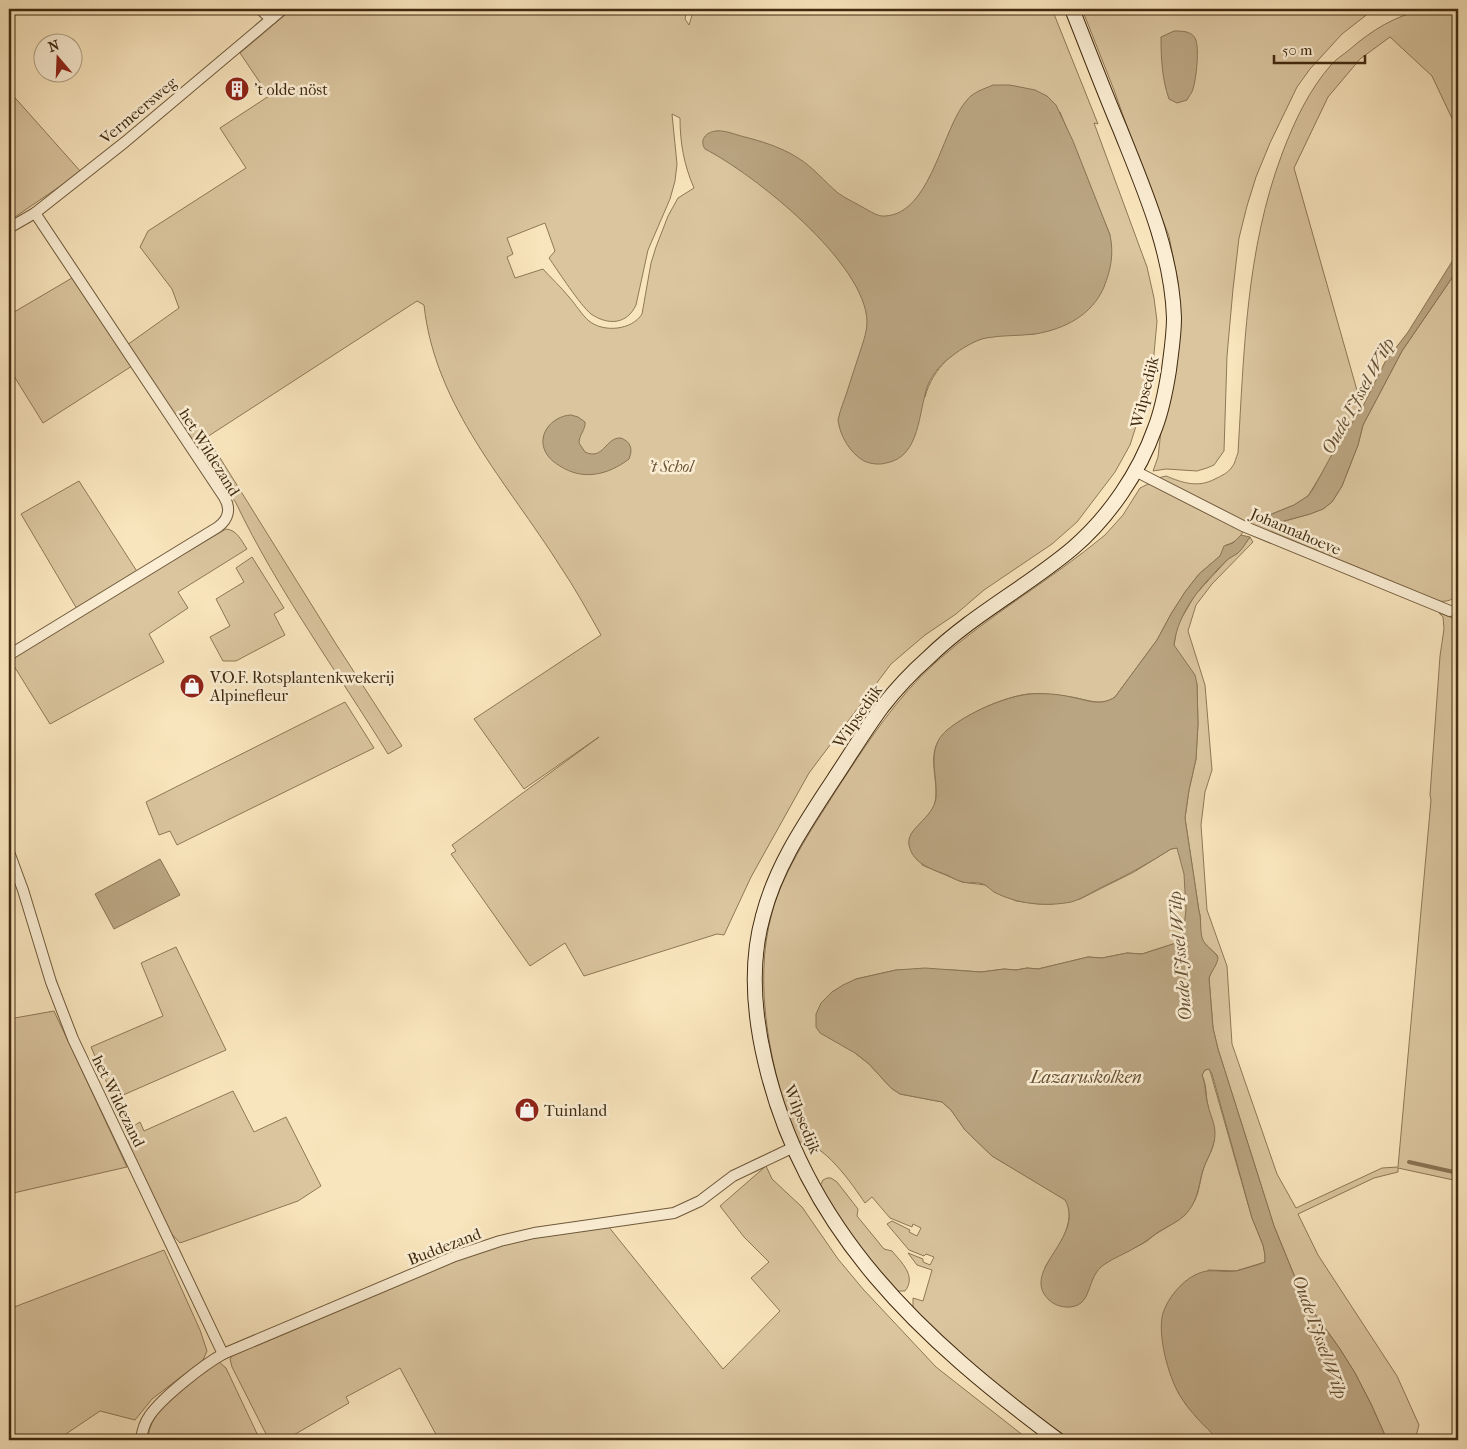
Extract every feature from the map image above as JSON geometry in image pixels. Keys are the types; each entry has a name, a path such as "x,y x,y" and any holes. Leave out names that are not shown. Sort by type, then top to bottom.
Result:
{"main road":[{"name":"Wilpsedijk","path":"1058,1440 980,1380 947,1351 874,1277 833,1220 810,1181 772,1092 758,1032 756,956 761,921 778,873 807,821 862,734 884,704 908,676 940,646 1073,548 1106,514 1135,471 1156,428 1167,380 1173,340 1174,318 1167,261 1153,216 1072,9"}],"street":[{"path":"260,9 271,19"},
{"name":"Vermeersweg","path":"9,228 35,213 125,142 283,9"},
{"name":"het Wildezand","path":"9,655 218,527 226,520 229,510 224,496 35,213"},
{"name":"Johannahoeve","path":"1135,471 1243,526 1450,611"},
{"name":"het Wildezand","path":"9,852 23,890 51,982 73,1039 223,1354"},
{"name":"Buddezand","path":"141,1440 144,1426 154,1410 200,1369 223,1354 455,1256 500,1241 534,1233 670,1214 700,1201 733,1176 794,1147"}],"green space":[{"name":"'t Schol","path":"292,9 687,9 685,19 689,25 694,9 1052,9 1098,124 1094,123 1147,267 1154,298 1157,321 1152,376 1130,445 1115,472 1077,522 1052,544 984,590 956,614 925,635 891,664 809,773 751,877 724,935 717,934 584,976 565,943 530,966 451,854 456,851 452,845 599,737 524,789 474,719 601,635 566,574 476,442 458,410 442,377 431,342 424,305 417,301 207,437 402,746 388,754 270,568 236,503 127,345 179,308 172,289 140,247 148,231 246,168 220,128 269,96 240,53","holes":["1060,112 1110,235 1035,334 990,336 964,347 939,368 928,387 925,397 939,200","672,114 680,118 683,154 694,188 678,198 668,216 651,263 642,314 632,324 617,328 602,327 586,319 566,293 543,269 515,278 507,257 513,254 507,238 545,223 555,251 549,258 586,310 604,320 617,321 628,316 636,305 648,250 670,199 675,181 677,164"]},
{"path":"1082,9 1374,9 1342,34 1310,69 1297,87 1256,177 1239,238 1233,289 1227,356 1224,451 1214,465 1197,471 1166,469 1153,471 1158,457 1178,282 1169,236"},
{"path":"1424,9 1458,9 1458,131 1432,76 1390,37 1360,59 1328,97 1294,168 1362,408 1308,496 1294,505 1262,518 1267,526 1310,514 1323,509 1332,502 1342,486 1358,445 1363,425 1402,351 1458,269 1458,591 1452,599 1444,601 1437,601 1246,524 1158,478 1166,476 1197,484 1209,482 1233,466 1238,453 1245,339 1254,264 1270,190 1292,130 1309,96 1335,61 1384,25"},
{"path":"9,91 81,172 9,221"},
{"path":"72,278 132,366 43,423 9,368 9,315"},
{"path":"79,481 138,573 77,609 21,514"},
{"path":"1148,484 1156,485 1244,530 1236,540 1226,545 1220,556 1199,574 1185,592 1157,640 1115,697 1104,702 1093,702 1050,694 1018,696 982,708 960,721 943,735 937,743 934,752 936,790 933,809 929,816 911,834 922,865 962,882 985,885 1016,901 1039,904 1080,899 1134,872 1171,849 1177,848 1181,855 1186,892 1186,918 1182,938 1173,944 1142,954 1127,953 1102,958 1088,957 1038,969 1004,969 981,972 896,970 856,979 832,992 855,1053 869,1064 891,1088 900,1094 942,1102 951,1110 965,1130 992,1156 1066,1200 1069,1208 1067,1226 1060,1244 1045,1267 1067,1307 1082,1301 1093,1275 1102,1264 1141,1245 1177,1221 1187,1212 1194,1201 1214,1140 1202,1075 1205,1070 1209,1069 1252,1218 1263,1245 1265,1262 1236,1271 1208,1270 1165,1354 1178,1392 1187,1406 1219,1440 1070,1440 982,1373 913,1311 913,1298 923,1301 932,1270 917,1265 908,1253 923,1259 923,1262 930,1265 934,1257 926,1254 924,1256 909,1250 887,1224 892,1221 910,1230 909,1232 917,1236 921,1228 913,1224 912,1227 890,1218 872,1197 865,1203 845,1175 827,1156 817,1148 798,1142 780,1088 767,1029 764,999 766,940 777,897 792,863 852,767 896,704 922,675 956,645 1105,535 1123,515 1140,488"},
{"path":"226,529 236,533 247,549 178,592 188,608 149,634 164,662 50,724 9,658"},
{"path":"1250,537 1253,542 1212,584 1196,605 1188,631 1205,685 1212,770 1205,792 1201,825 1207,910 1227,966 1232,1044 1277,1174 1296,1208 1382,1168 1398,1167 1431,800 1440,656 1444,629 1443,617 1439,613 1458,620 1458,1181 1398,1168 1398,1172 1374,1178 1298,1214 1318,1255 1397,1376 1419,1425 1415,1440 1384,1440 1384,1433 1355,1373 1303,1297 1274,1226 1213,1028 1209,978 1217,955 1205,944 1201,937 1200,915 1185,818 1196,759 1198,724 1197,684 1174,646 1177,626 1195,595 1228,559 1239,552"},
{"path":"252,557 284,608 274,614 285,635 236,661 223,661 210,637 230,626 216,599 244,582 236,568"},
{"path":"345,702 374,748 177,845 170,831 159,835 146,802"},
{"path":"176,947 226,1050 114,1099 91,1047 163,1016 141,963"},
{"path":"54,1011 127,1167 9,1194 9,1019"},
{"path":"233,1091 254,1132 286,1117 321,1186 298,1201 180,1243 169,1231 129,1147 130,1132 140,1122 144,1131"},
{"path":"766,1166 772,1179 802,1207 838,1259 863,1289 936,1367 1029,1440 439,1440 400,1368 346,1397 349,1403 285,1440 269,1440 232,1367 230,1359 233,1355 457,1260 518,1240 608,1226 723,1369 780,1311 751,1278 769,1262 744,1237 720,1206"},
{"path":"827,1178 837,1182 858,1209 857,1216 884,1249 892,1251 903,1265 909,1275 905,1291 896,1291 854,1240 820,1186 823,1180"},
{"path":"164,1250 200,1330 207,1351 203,1360 152,1399 135,1420 100,1411 57,1440 9,1440 9,1309"},
{"path":"219,1362 226,1368 260,1440 148,1440 150,1428 155,1417 174,1395"}],"water":[{"path":"1174,31 1183,31 1191,34 1195,38 1197,48 1193,90 1187,100 1177,103 1169,99 1163,76 1161,53 1161,37"},
{"path":"993,85 1010,85 1035,90 1047,96 1056,105 1073,141 1110,235 1112,255 1104,287 1099,297 1085,313 1067,324 1035,334 982,339 968,345 948,359 935,372 928,385 916,432 906,452 897,459 886,463 878,464 864,461 846,443 838,420 866,330 867,322 862,299 848,274 828,248 804,223 751,178 705,149 703,146 704,137 716,131 729,132 778,148 791,154 814,170 841,195 880,216 885,216 901,212 914,201 925,186 934,168 958,113 969,97"},
{"path":"1458,252 1458,269 1402,351 1363,425 1358,445 1342,486 1332,502 1323,509 1310,514 1266,526 1263,524 1262,518 1294,505 1308,496 1336,447 1362,408 1385,362 1408,332"},
{"path":"571,415 585,422 579,443 585,452 596,453 601,451 611,441 621,438 630,446 629,459 613,469 586,475 569,471 555,463 544,449 544,435 551,423 564,416"},
{"name":"Lazaruskolken","path":"1241,535 1250,537 1240,551 1226,561 1208,579 1192,599 1180,621 1174,645 1195,675 1197,684 1198,724 1196,759 1185,818 1202,939 1218,957 1209,978 1213,1028 1274,1226 1303,1297 1355,1373 1384,1433 1384,1440 1219,1440 1192,1412 1175,1386 1168,1366 1161,1332 1163,1313 1172,1296 1180,1286 1200,1273 1236,1271 1265,1262 1263,1245 1252,1218 1209,1069 1205,1070 1202,1075 1214,1126 1215,1139 1190,1209 1179,1220 1105,1264 1094,1276 1081,1303 1065,1307 1056,1305 1048,1299 1042,1288 1042,1276 1067,1227 1069,1214 1065,1200 992,1156 965,1130 951,1110 942,1102 900,1094 891,1088 869,1064 855,1053 820,1033 816,1027 816,1014 821,1003 832,992 856,979 896,970 925,968 981,972 1004,969 1038,969 1088,957 1102,958 1127,953 1142,954 1178,942 1183,934 1186,910 1184,874 1177,848 1171,849 1079,899 1071,902 1041,904 1012,899 994,892 985,885 961,882 930,868 919,862 911,852 909,839 915,828 934,805 936,789 934,754 940,737 947,730 986,707 1009,698 1050,694 1104,702 1115,697 1157,640 1185,592 1199,574 1220,556 1224,546 1233,543"},
{"path":"160,859 180,895 114,929 95,894"}],"waterway":[{"path":"1409,1162 1458,1173"}],"place":[{"name":"'t olde nöst","path":"237,89"},
{"name":"V.O.F. Rotsplantenkwekerij Alpinefleur","path":"192,686"},
{"name":"Tuinland","path":"527,1110"}],"water label":[{"name":"Oude IJssel Wilp","path":"1358,396"},
{"name":"Oude IJssel Wilp","path":"1180,956"},
{"name":"Oude IJssel Wilp","path":"1320,1337"}]}
